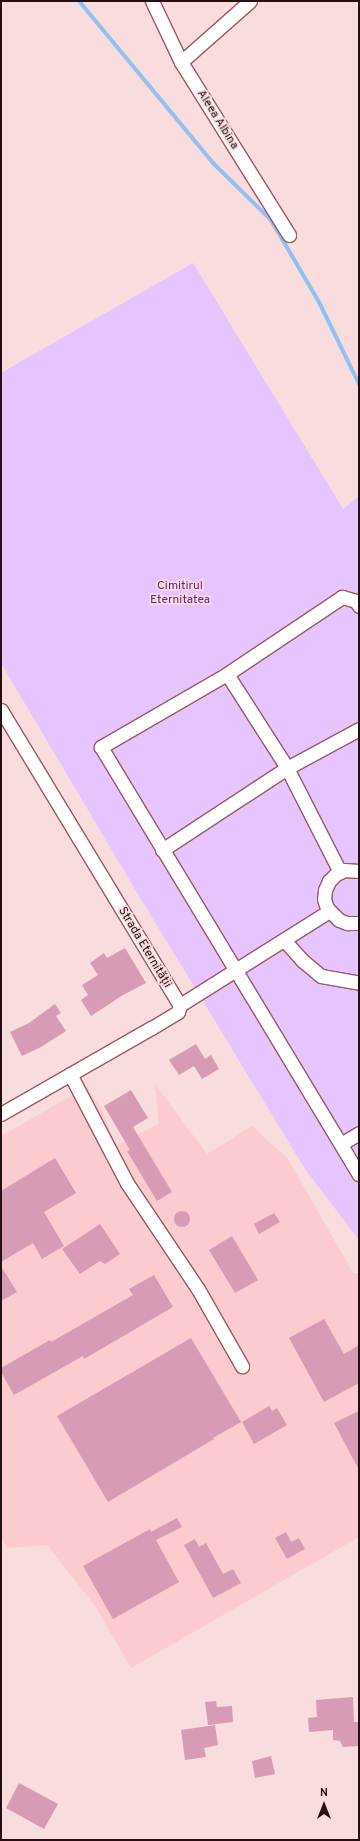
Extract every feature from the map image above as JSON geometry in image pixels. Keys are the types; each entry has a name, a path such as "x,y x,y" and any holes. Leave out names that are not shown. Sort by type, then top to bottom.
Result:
{"street":[{"name":"Aleea Albina","path":"152,1 181,62 289,235"},
{"path":"181,62 250,1"},
{"path":"359,606 356,601 342,597 227,674 101,747 359,1174"},
{"path":"227,674 287,768 340,872"},
{"name":"Strada Eternității","path":"1,710 180,1005"},
{"path":"162,850 287,768 359,729"},
{"path":"359,870 353,869 340,872 329,881 325,890 324,899 329,911 339,920 347,923 359,923"},
{"path":"1,1114 178,1012 180,1005 329,911"},
{"path":"284,940 303,961 321,976 359,983"},
{"path":"70,1074 127,1183 198,1289 242,1366"},
{"path":"341,1144 359,1133"}],"shaded area":[{"path":"155,1084 207,1154 252,1126 288,1159 353,1273 359,1273 359,1537 131,1668 95,1606 47,1545 7,1548 1,1537 1,1136 87,1087 100,1107 117,1145 159,1124"}],"green space":[{"name":"Cimitirul Eternitatea","path":"193,263 343,509 359,496 359,1240 305,1169 133,886 1,663 1,373"}],"building":[{"path":"125,948 146,983 123,995 91,1016 81,1000 88,995 82,985 98,975 90,963 104,953 107,958"},
{"path":"55,1004 61,1013 56,1016 66,1031 41,1047 22,1056 10,1032 29,1023"},
{"path":"196,1044 205,1059 211,1055 219,1069 202,1079 194,1066 179,1075 169,1060"},
{"path":"131,1090 148,1118 133,1127 172,1192 157,1201 127,1151 130,1150 104,1106"},
{"path":"55,1158 76,1193 44,1212 64,1246 42,1259 33,1243 1,1262 1,1191"},
{"path":"179,1211 185,1211 190,1216 188,1225 185,1227 179,1227 174,1222 174,1216"},
{"path":"274,1213 280,1222 259,1234 254,1224"},
{"path":"100,1224 120,1254 105,1264 100,1261 80,1274 62,1249"},
{"path":"232,1236 258,1280 235,1293 209,1250"},
{"path":"1,1266 17,1292 1,1301"},
{"path":"154,1275 173,1307 84,1359 83,1356 14,1395 1,1372 1,1368 50,1340 51,1342 133,1295 129,1289"},
{"path":"324,1319 344,1354 359,1345 359,1383 324,1402 289,1338"},
{"path":"191,1338 241,1422 108,1502 57,1416"},
{"path":"269,1406 272,1411 277,1408 287,1425 254,1444 242,1422"},
{"path":"359,1411 359,1470 334,1423"},
{"path":"177,1518 182,1527 156,1540 179,1582 113,1619 83,1566 150,1529 151,1532"},
{"path":"286,1532 291,1542 299,1538 305,1549 287,1559 275,1538"},
{"path":"195,1539 199,1547 206,1543 223,1574 233,1569 241,1583 213,1598 184,1545"},
{"path":"353,1697 354,1722 359,1722 359,1746 343,1747 340,1741 333,1740 333,1730 309,1732 308,1718 317,1717 316,1700"},
{"path":"216,1701 217,1707 232,1706 233,1722 208,1725 205,1702"},
{"path":"215,1725 218,1745 204,1748 206,1757 185,1760 181,1730"},
{"path":"271,1756 275,1774 255,1778 252,1761"},
{"path":"19,1783 58,1804 44,1829 6,1808"}],"waterway":[{"path":"79,1 214,164 271,220 320,304 359,384"}]}
